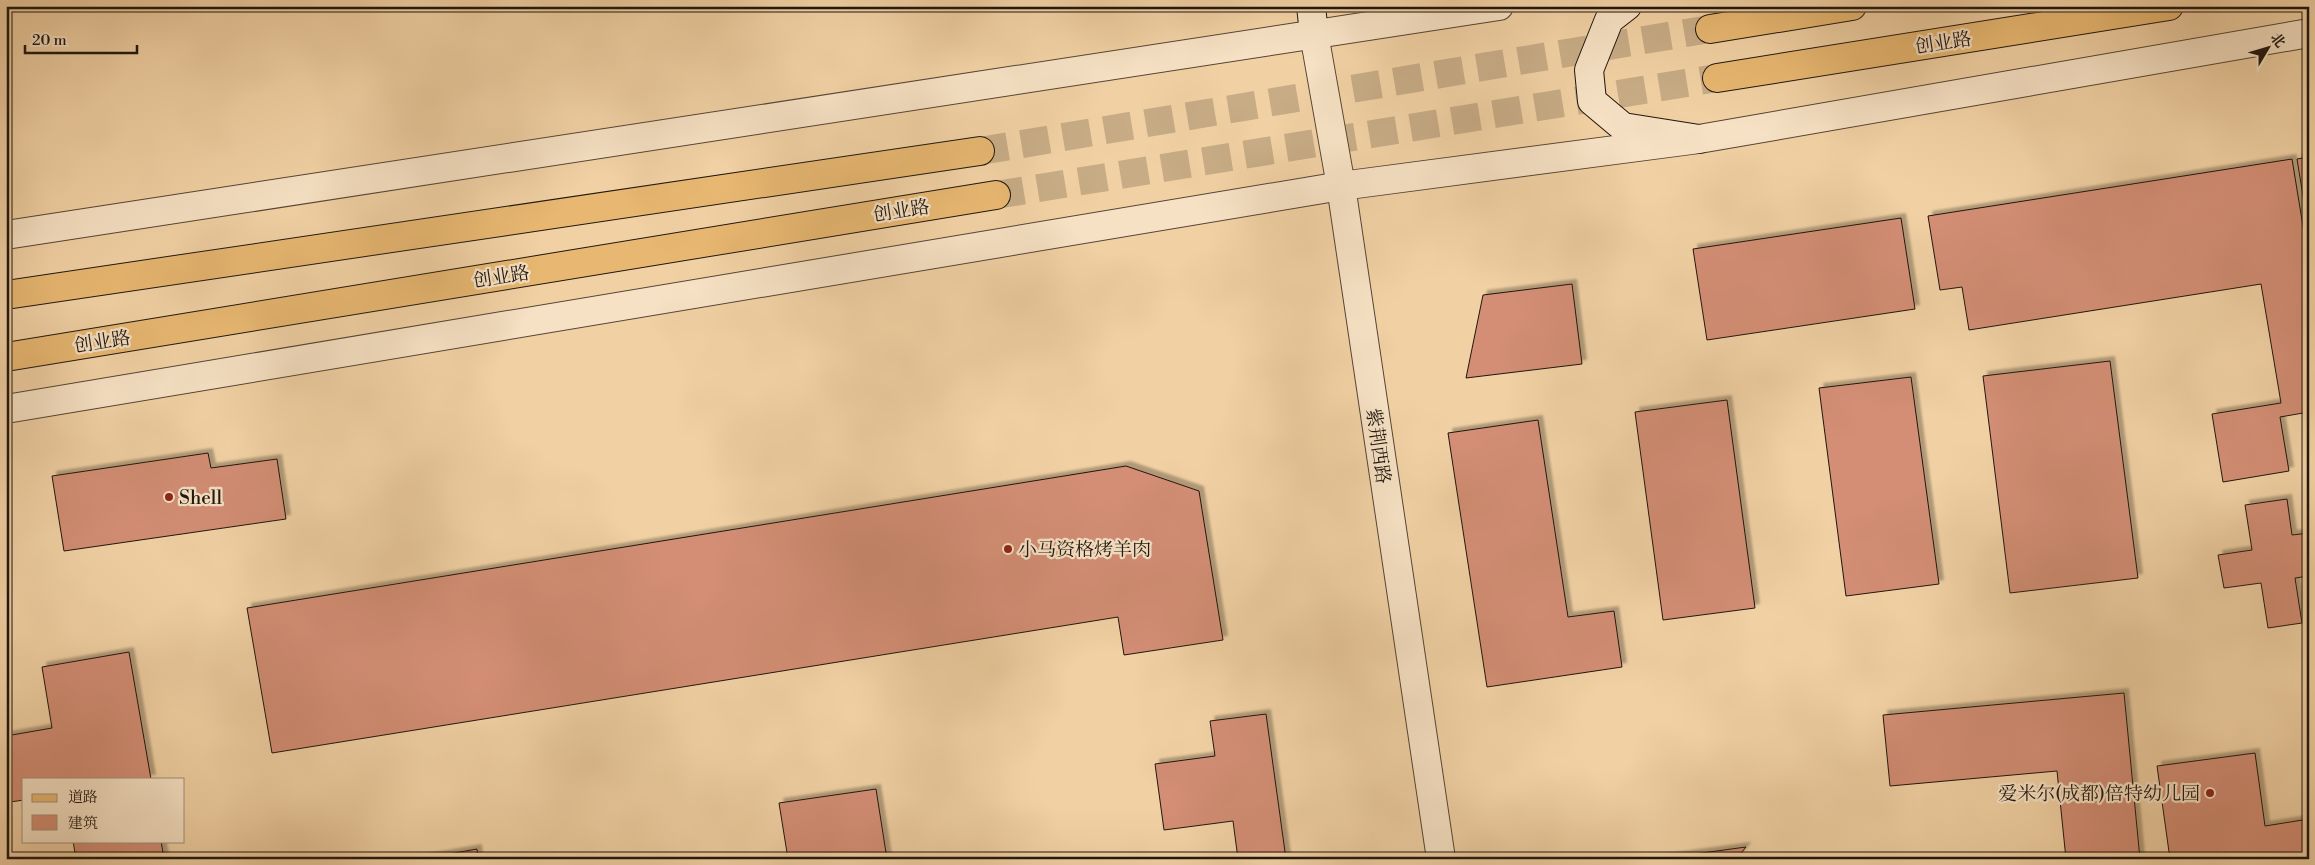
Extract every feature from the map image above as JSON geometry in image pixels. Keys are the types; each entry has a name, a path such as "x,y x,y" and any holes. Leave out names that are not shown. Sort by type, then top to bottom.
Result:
{"main road":[{"path":"1710,29 1852,6"},
{"name":"创业路","path":"1717,78 2170,6"},
{"path":"6,295 980,151"},
{"name":"创业路","path":"6,357 996,195"}],"street":[{"name":"紫荆西路","path":"1311,6 1340,186 1441,859"},
{"path":"6,235 1498,6"},
{"path":"1627,6 1609,20 1589,70 1592,101 1623,127 1699,139"},
{"path":"6,409 1340,186 1699,139 2309,33"}],"building":[{"path":"2309,157 2309,214 2306,215 2297,159"},
{"path":"2292,159 2309,263 2309,412 2280,417 2289,471 2223,482 2212,414 2281,403 2261,284 1969,330 1962,287 1940,290 1928,216"},
{"path":"1901,218 1915,309 1707,340 1693,249"},
{"path":"1572,284 1582,364 1466,378 1483,295"},
{"path":"2110,361 2138,578 2010,593 1983,376"},
{"path":"1911,377 1939,584 1846,596 1819,388"},
{"path":"1727,400 1755,608 1663,620 1635,412"},
{"path":"1538,420 1568,617 1614,611 1622,667 1487,687 1448,433"},
{"name":"Shell","path":"208,453 211,468 277,459 286,519 64,551 52,476"},
{"path":"1126,466 1199,491 1223,640 1124,655 1118,617 272,753 247,608"},
{"path":"2287,499 2292,535 2309,533 2309,576 2295,578 2302,623 2268,628 2261,583 2224,588 2218,555 2252,550 2245,505"},
{"path":"129,652 151,778 22,778 22,800 10,802 6,781 6,736 52,728 42,667"},
{"path":"2124,693 2140,859 2066,859 2057,771 1890,786 1883,715"},
{"path":"1266,714 1286,859 1238,859 1233,821 1164,830 1155,764 1215,756 1210,721"},
{"name":"爱米尔(成都)倍特幼儿园","path":"2255,753 2265,826 2309,819 2309,859 2170,859 2157,766"},
{"path":"876,789 887,859 788,859 779,803"},
{"path":"73,842 161,842 164,859 76,859"},
{"path":"1746,847 1736,859 1658,859"},
{"path":"477,849 478,859 420,859"}],"tunnel":[{"path":"980,151 1710,29"},
{"path":"996,195 1717,78"}],"place":[{"name":"Shell","path":"169,497"},
{"name":"小马资格烤羊肉","path":"1008,549"},
{"name":"爱米尔(成都)倍特幼儿园","path":"2210,793"}]}
